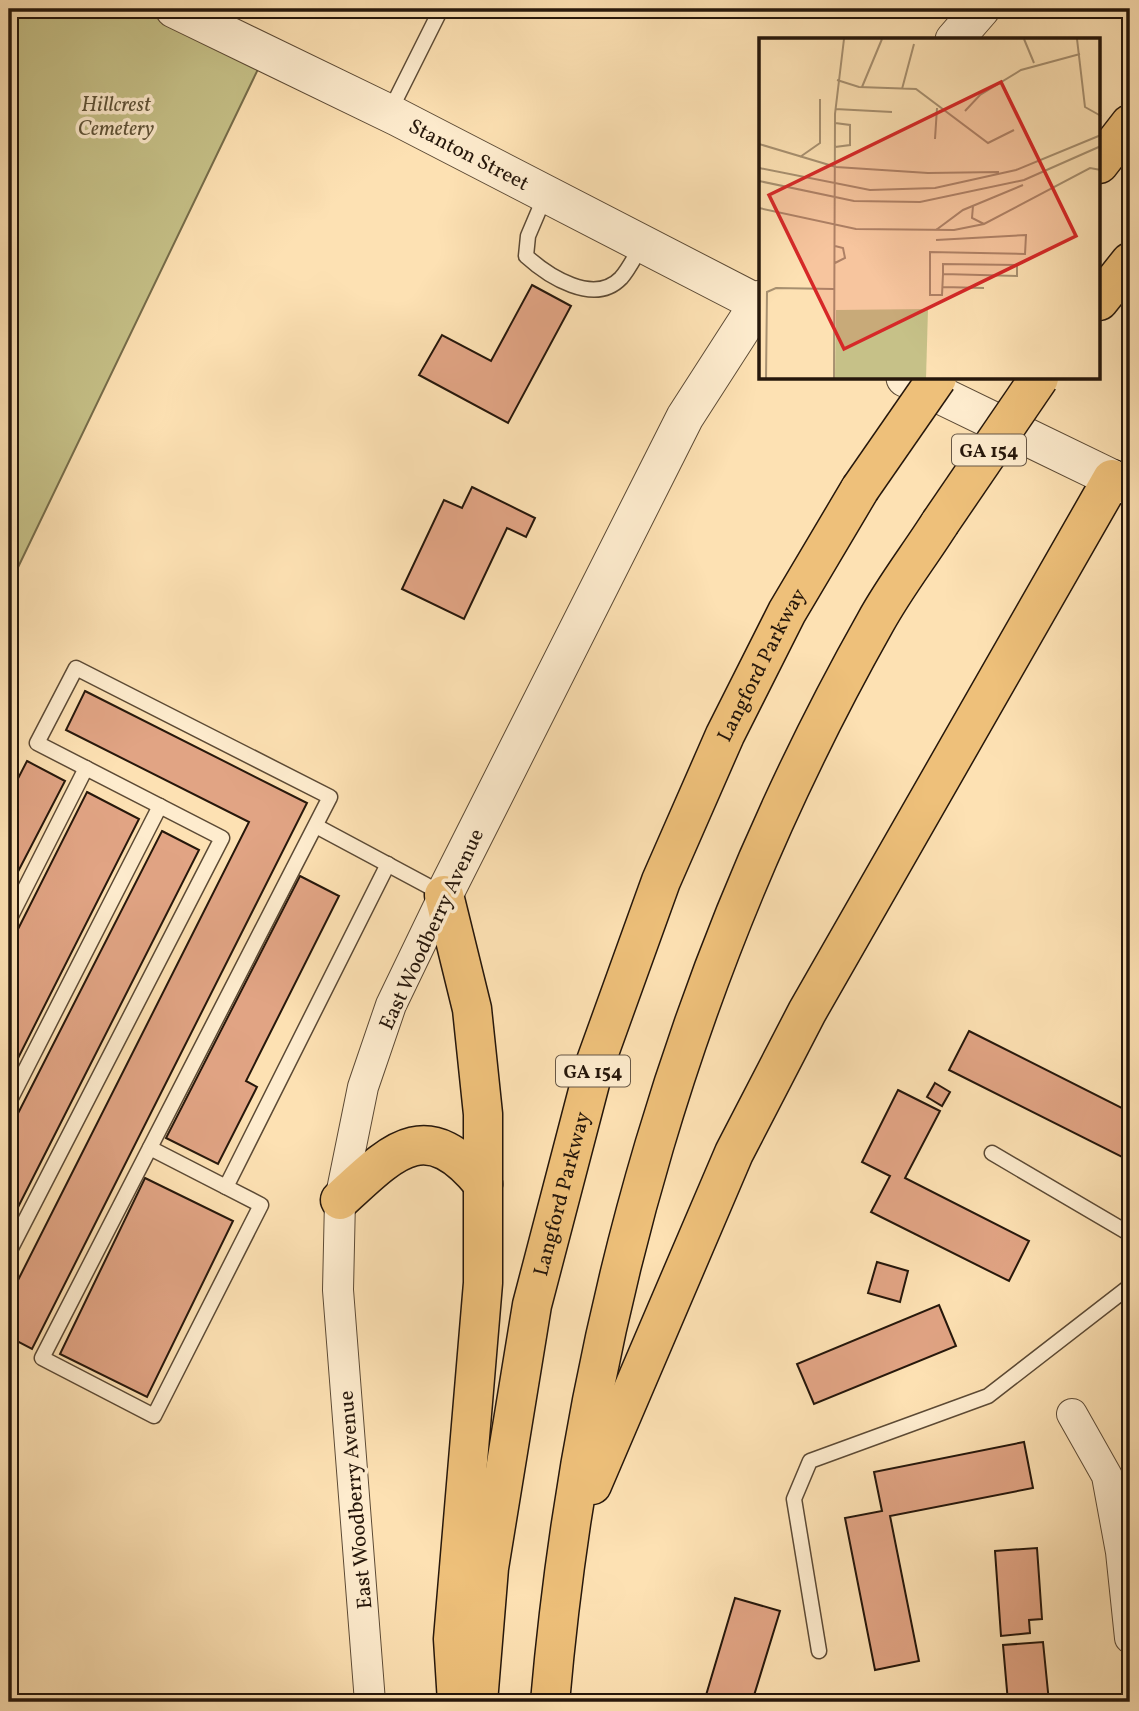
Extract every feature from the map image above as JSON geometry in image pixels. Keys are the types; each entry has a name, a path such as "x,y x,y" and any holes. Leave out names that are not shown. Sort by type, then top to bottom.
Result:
{"highway":[{"path":"1100,163 1130,124"},
{"path":"1100,300 1130,261"},
{"name":"Langford Parkway","path":"478,1702 489,1568 532,1305 594,1064 660,881 725,735 787,612 860,489 936,380"},
{"name":"GA 154","path":"550,1702 566,1549 587,1416 622,1256 699,1008 749,876 815,733 876,620 1038,380"},
{"path":"566,1549 625,1402 734,1153 807,1012 1124,475"},
{"path":"444,895 472,1009 483,1114 482,1283 453,1639 457,1702"},
{"path":"340,1200 388,1159 413,1145 434,1145 455,1155 483,1184"}],"street":[{"name":"Stanton Street","path":"174,9 389,113 759,302"},
{"path":"956,38 981,9"},
{"name":"East Woodberry Avenue","path":"370,1702 338,1290 340,1200 367,1075 391,1005 444,895 685,417 759,304"},
{"path":"910,380 1124,475"},
{"path":"1072,1414 1107,1476 1121,1552 1130,1638"}],"lane":[{"path":"389,113 439,13"},
{"path":"546,194 528,236 526,256 542,271 569,284 591,290 609,288 622,278 643,244"},
{"path":"9,1252 222,838 37,743 76,668 330,797 42,1358 154,1416 261,1205 150,1148"},
{"path":"9,919 86,768"},
{"path":"9,1102 160,806"},
{"path":"316,826 444,895"},
{"path":"226,1187 388,864"},
{"path":"992,1153 1130,1234"},
{"path":"819,1651 794,1499 810,1461 988,1396 1130,1286"}],"green space":[{"name":"Hillcrest Cemetery","path":"9,9 152,9 261,63 9,586"}],"building":[{"path":"532,285 571,306 508,423 419,375 442,335 491,361"},
{"path":"472,487 535,518 526,537 507,528 464,619 402,589 444,500 462,508"},
{"path":"85,691 307,803 32,1349 9,1337 9,1298 249,822 66,730"},
{"path":"27,761 65,781 9,889 9,796"},
{"path":"87,792 139,819 9,1076 9,947"},
{"path":"162,831 199,850 9,1225 9,1131"},
{"path":"300,876 339,896 246,1081 257,1087 218,1164 166,1138"},
{"path":"969,1031 1130,1112 1130,1161 949,1070"},
{"path":"935,1083 950,1092 942,1106 927,1097"},
{"path":"898,1090 940,1111 905,1178 1029,1241 1009,1281 871,1212 890,1176 862,1162"},
{"path":"145,1178 233,1221 147,1397 60,1354"},
{"path":"877,1262 908,1271 900,1302 868,1293"},
{"path":"939,1305 956,1346 814,1404 797,1364"},
{"path":"1024,1442 1033,1488 890,1516 919,1661 875,1670 845,1518 882,1511 874,1472"},
{"path":"1037,1548 1042,1619 1029,1620 1030,1633 1001,1636 995,1551"},
{"path":"735,1598 780,1611 752,1702 704,1702"},
{"path":"1043,1642 1049,1702 1008,1702 1003,1645"}]}
